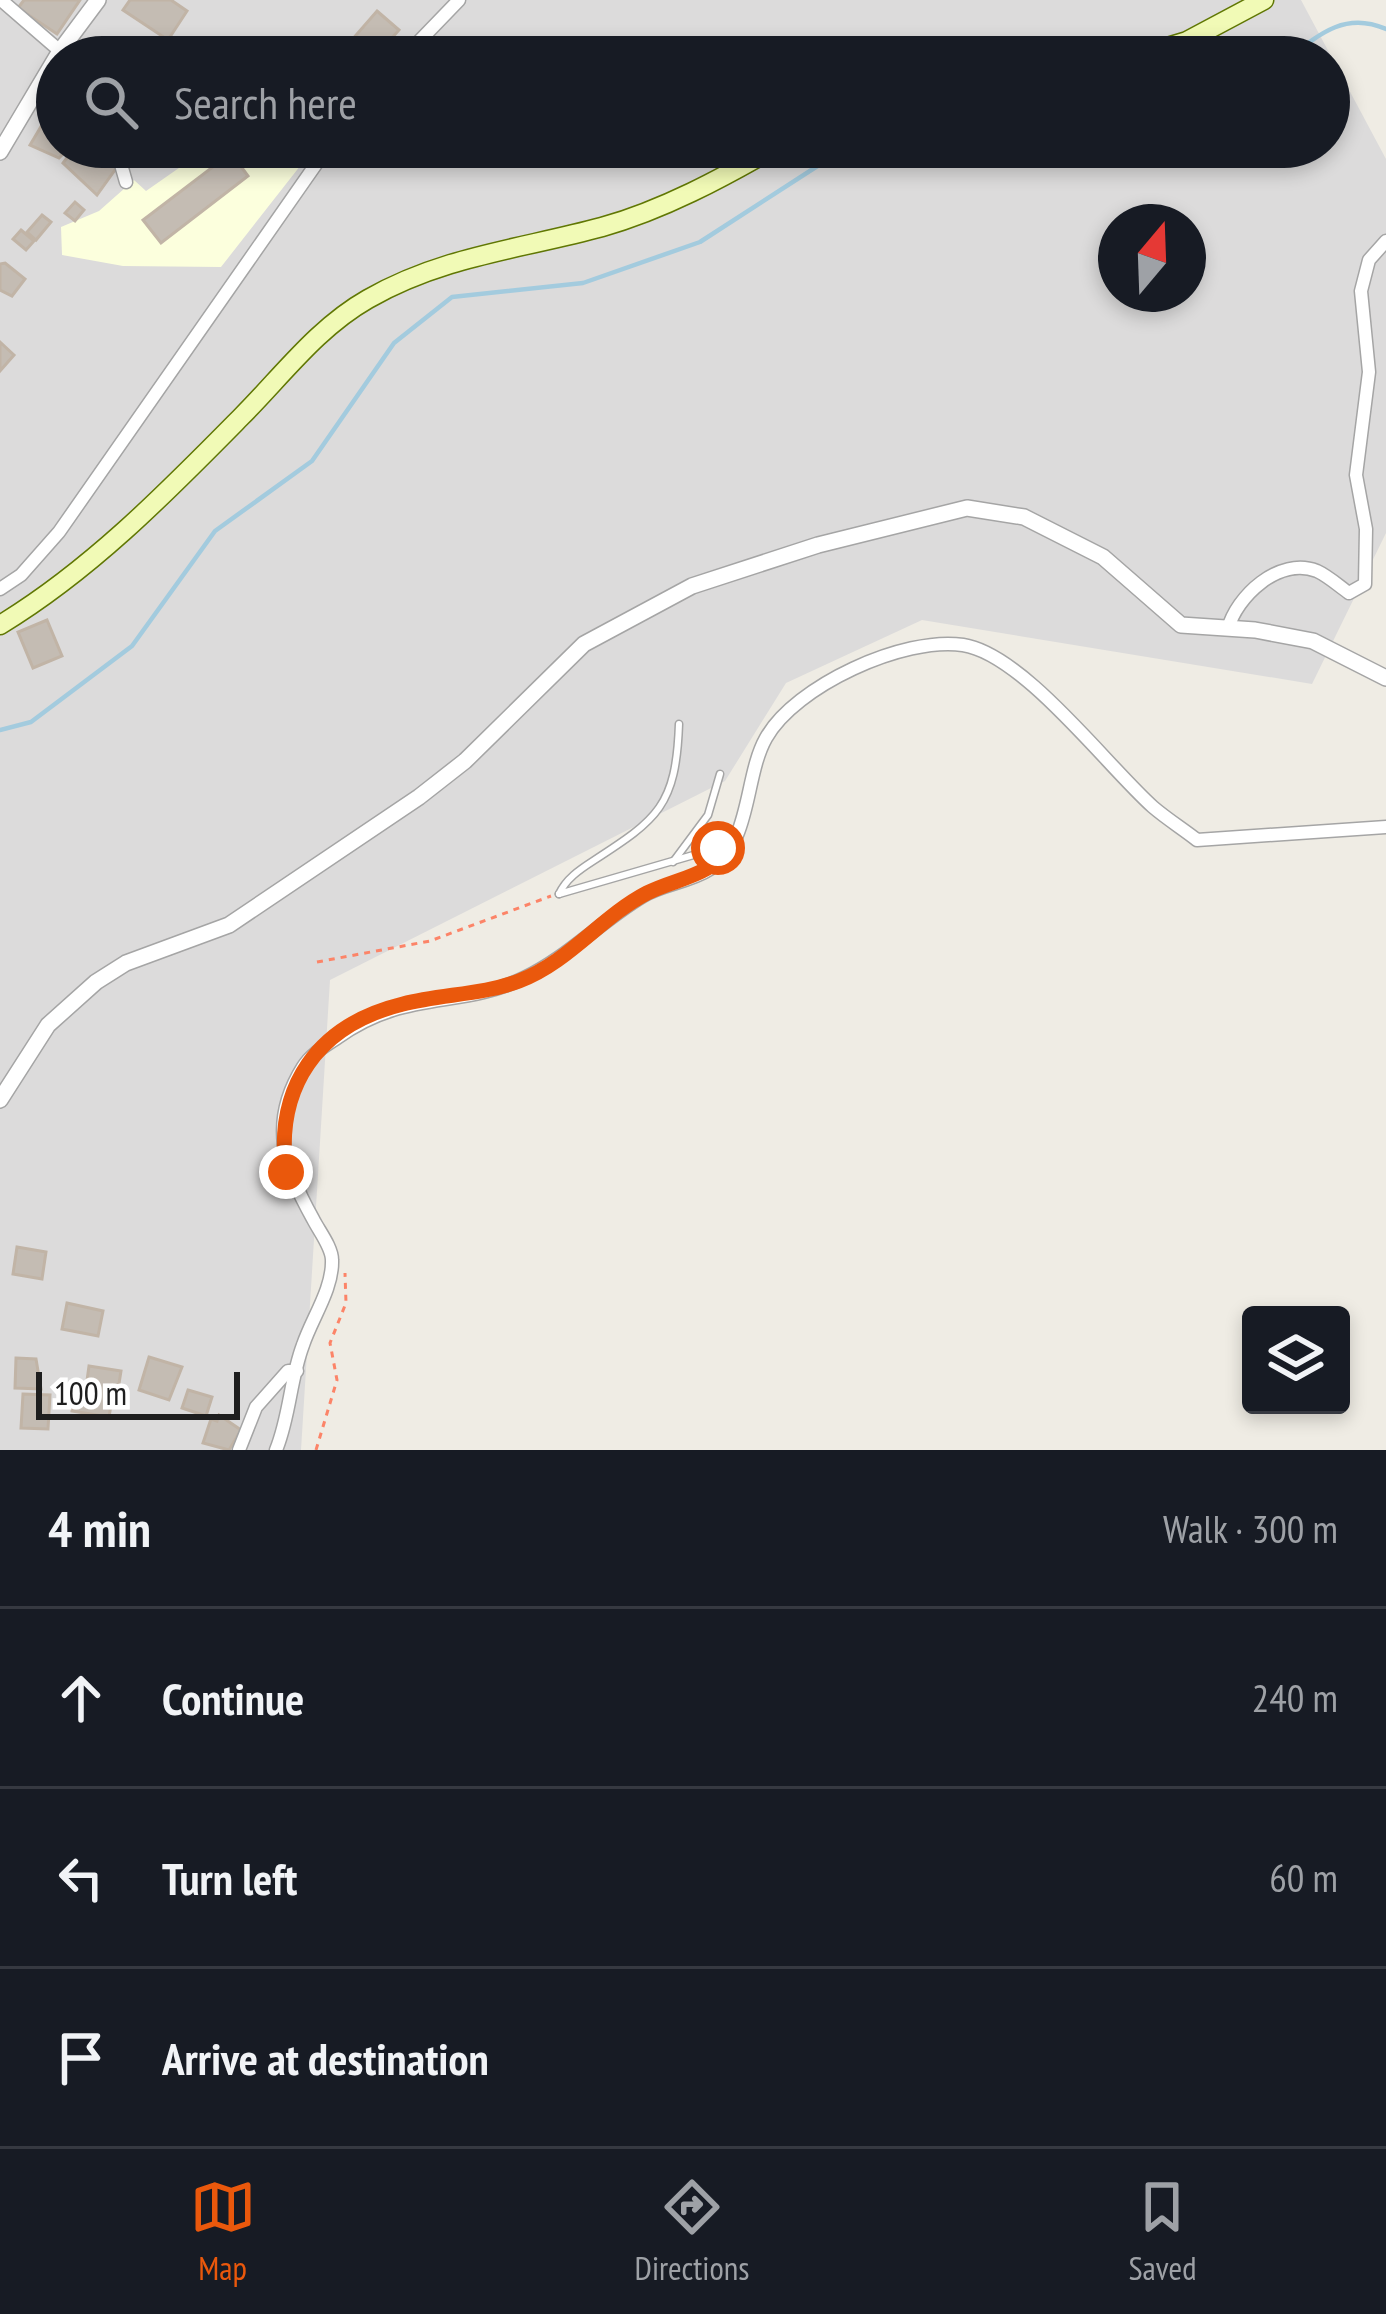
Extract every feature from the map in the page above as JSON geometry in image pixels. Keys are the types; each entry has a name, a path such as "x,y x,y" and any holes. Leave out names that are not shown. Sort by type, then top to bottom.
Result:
{"main road":[{"path":"1196,36 1264,0"},
{"path":"0,625 82,568 152,506 304,349 365,300 427,270 490,249 604,226 688,193 736,168"}],"street":[{"path":"1,0 43,36"},
{"path":"71,36 98,0"},
{"path":"424,36 459,0"},
{"path":"0,152 36,99"},
{"path":"122,168 126,182"},
{"path":"0,589 21,575 59,532 313,168"},
{"path":"1228,629 1245,593 1290,570 1313,570 1349,593 1366,584 1366,529 1356,475 1369,372 1361,292 1372,255 1386,241"},
{"path":"0,1100 47,1025 96,982 126,963 229,925 464,761 584,644 692,586 818,545 967,508 1024,517 1102,556 1180,625 1313,641 1386,678"},
{"path":"276,1450 332,1257 286,1172 282,1136 290,1097 315,1054 356,1023 400,1004 519,981 559,960 646,894 709,870 731,844 764,742 777,722 808,694 860,665 937,644 967,645 1000,660 1153,807 1197,839 1386,827"},
{"path":"239,1450 256,1407 288,1371 297,1371"}],"lane":[{"path":"559,894 578,871 657,816 674,772 679,724"},
{"path":"673,862 713,806 720,774"},
{"path":"559,894 731,844"}],"path":[{"path":"317,962 430,941 559,894"},
{"path":"316,1450 337,1379 330,1343 346,1303 346,1274 332,1257"}],"shaded area":[{"path":"0,0 1301,0 1320,36 36,36 36,168 1350,168 1350,92 1386,159 1386,533 1312,684 922,620 786,683 725,781 330,980 301,1450 0,1450"},
{"path":"179,168 299,168 221,267 123,266 62,255 61,227 99,211 134,180 146,191"}],"building":[{"path":"24,0 80,0 57,34 18,8"},
{"path":"130,0 171,0 187,11 171,36 162,36 123,10"},
{"path":"377,11 399,30 394,36 355,36"},
{"path":"68,168 116,168 97,195"},
{"path":"211,168 242,168 248,176 161,243 143,220"},
{"path":"75,202 84,210 75,221 65,213"},
{"path":"42,215 51,222 36,240 27,232"},
{"path":"21,230 34,241 26,250 13,239"},
{"path":"0,264 25,279 12,296 0,290"},
{"path":"0,342 14,355 0,371"},
{"path":"47,620 62,656 33,668 18,632"},
{"path":"17,1247 46,1252 42,1279 13,1274"},
{"path":"67,1303 103,1311 98,1336 62,1329"},
{"path":"149,1357 182,1367 169,1400 139,1390"},
{"path":"16,1358 36,1359 41,1389 15,1388"},
{"path":"89,1366 121,1371 117,1396 123,1397 122,1407 111,1405 109,1417 72,1411 76,1387 86,1388"},
{"path":"188,1390 212,1397 206,1416 182,1408"},
{"path":"23,1394 50,1395 48,1429 21,1428"},
{"path":"219,1415 241,1430 229,1450 203,1443 211,1419 217,1421"}],"waterway":[{"path":"1320,36 1347,24 1386,29"},
{"path":"0,730 31,722 132,646 215,531 312,461 394,343 452,297 583,283 700,242 815,168"}],"route":[{"path":"286,1172 282,1136 303,1066 356,1023 400,1004 519,981 559,960 646,894 709,870 731,844 718,848"}]}
